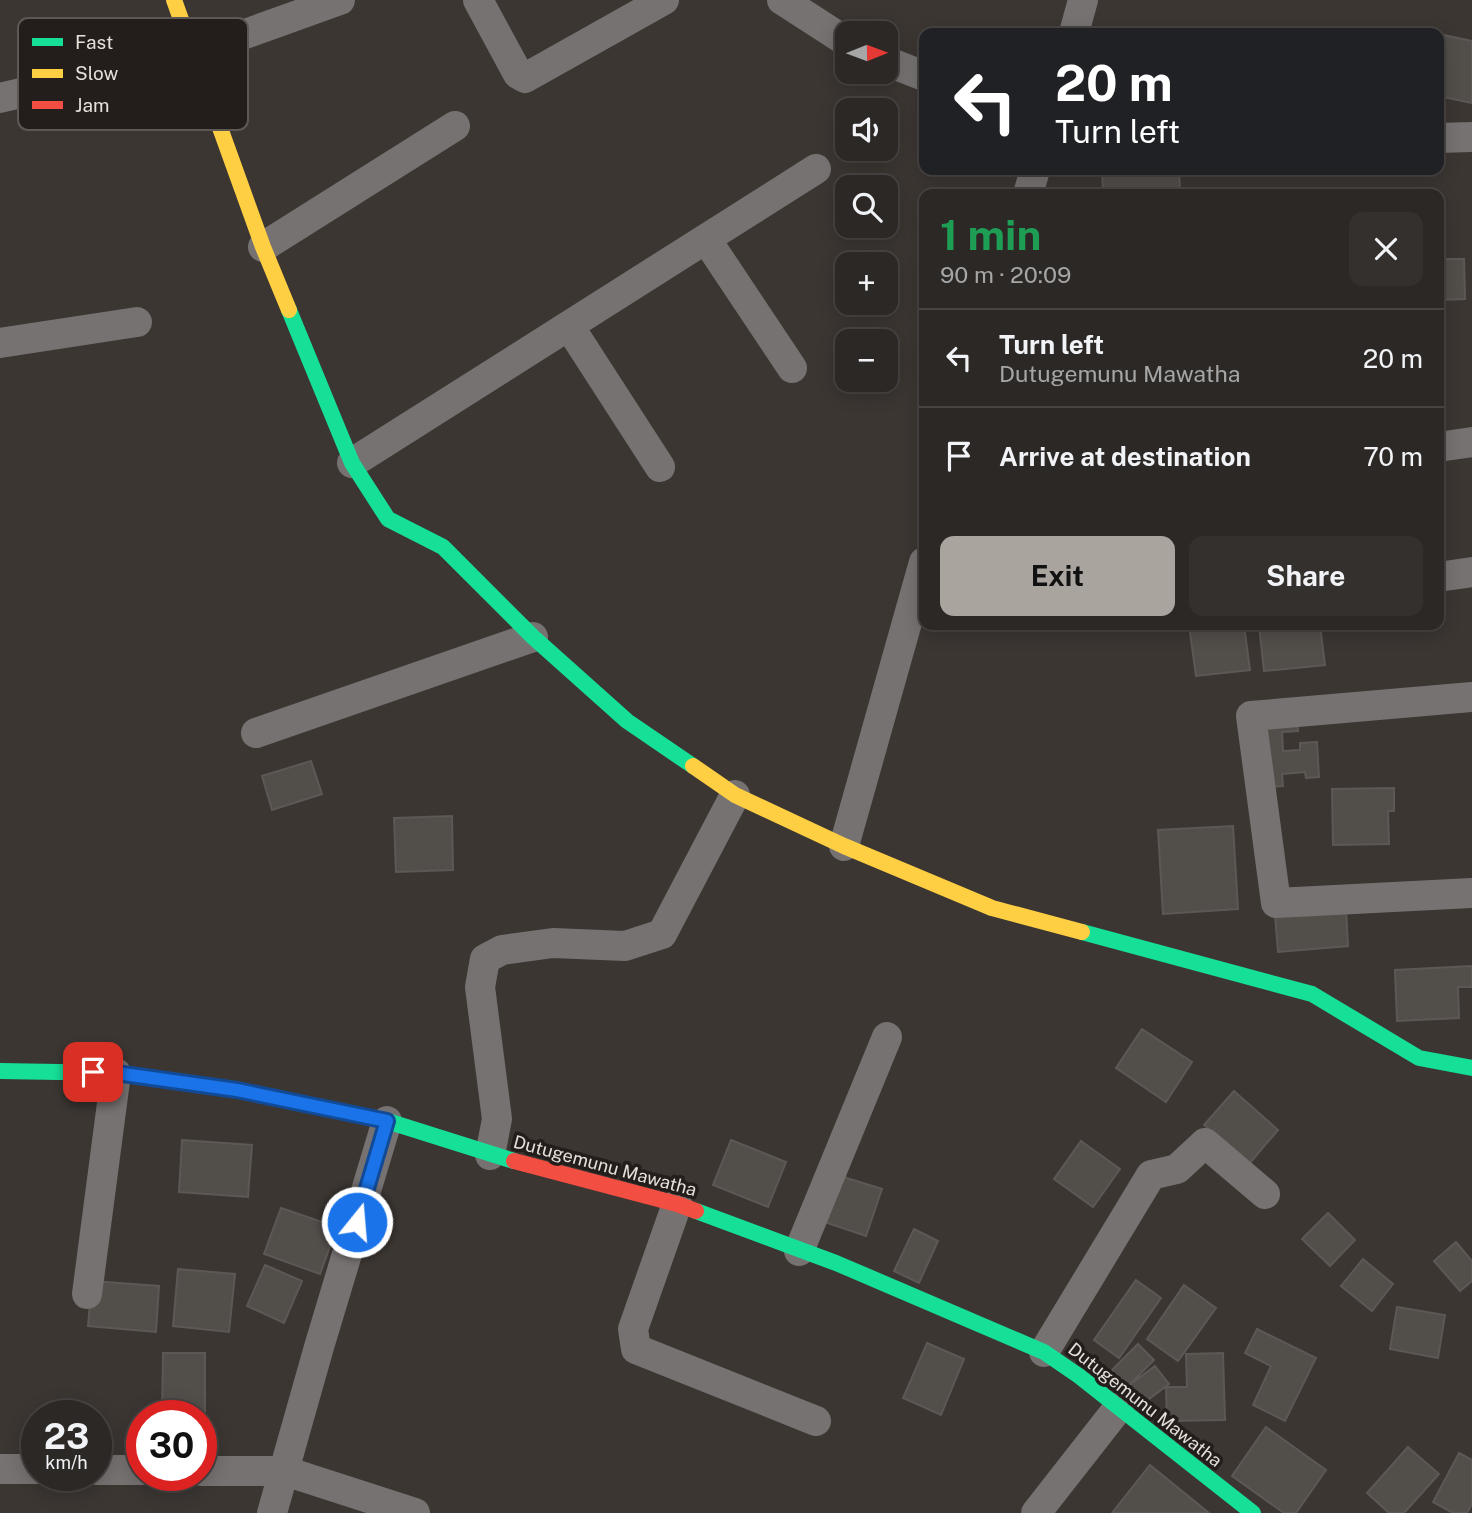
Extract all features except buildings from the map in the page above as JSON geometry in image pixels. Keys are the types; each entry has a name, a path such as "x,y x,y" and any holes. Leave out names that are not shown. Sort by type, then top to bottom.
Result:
{"street":[{"path":"174,0 180,18"},
{"path":"248,33 340,0"},
{"path":"478,0 518,75 525,78 664,0"},
{"path":"782,0 835,34"},
{"path":"1075,28 1083,0"},
{"path":"898,66 919,74"},
{"path":"0,98 18,94"},
{"path":"263,247 455,126"},
{"path":"220,130 263,247 352,463 388,519 443,547 533,636 627,721 735,795 844,846 992,908 1312,994 1419,1058 1472,1068"},
{"path":"1444,138 1472,137"},
{"path":"352,463 816,169"},
{"path":"706,239 792,368"},
{"path":"0,343 137,322"},
{"path":"569,326 660,467"},
{"path":"1444,446 1472,442"},
{"path":"1444,576 1472,572"},
{"path":"844,846 919,580"},
{"path":"256,733 533,636"},
{"path":"1472,698 1251,716 1276,903 1472,893"},
{"path":"490,1155 497,1119 480,987 485,959 502,950 553,943 625,946 662,934 735,795"},
{"path":"799,1251 887,1037"},
{"name":"Dutugemunu Mawatha","path":"0,1071 116,1073 237,1090 387,1121 490,1155 677,1203 836,1263 1044,1352 1119,1407 1253,1513"},
{"path":"88,1294 116,1073"},
{"path":"272,1513 387,1121"},
{"path":"1044,1352 1151,1175 1177,1169 1205,1143 1265,1194"},
{"path":"677,1203 633,1329 636,1349 816,1421"},
{"path":"1036,1513 1119,1407"},
{"path":"0,1469 21,1469"},
{"path":"217,1471 285,1471 415,1513"}],"traffic: fast":[{"path":"289,310 352,463 388,519 443,547 533,637 627,721 693,766"},
{"path":"1082,932 1312,994 1419,1058 1472,1068"},
{"path":"0,1071 116,1073 238,1090 387,1121 514,1161"},
{"path":"696,1211 836,1263 1044,1352 1079,1376 1253,1513"}],"traffic: slow":[{"path":"174,0 180,18"},
{"path":"221,130 289,310"},
{"path":"693,766 735,795 844,846 992,908 1082,932"}],"traffic: jam":[{"path":"514,1161 696,1211"}],"route":[{"path":"93,1072 237,1090 387,1121 357,1222"}]}
